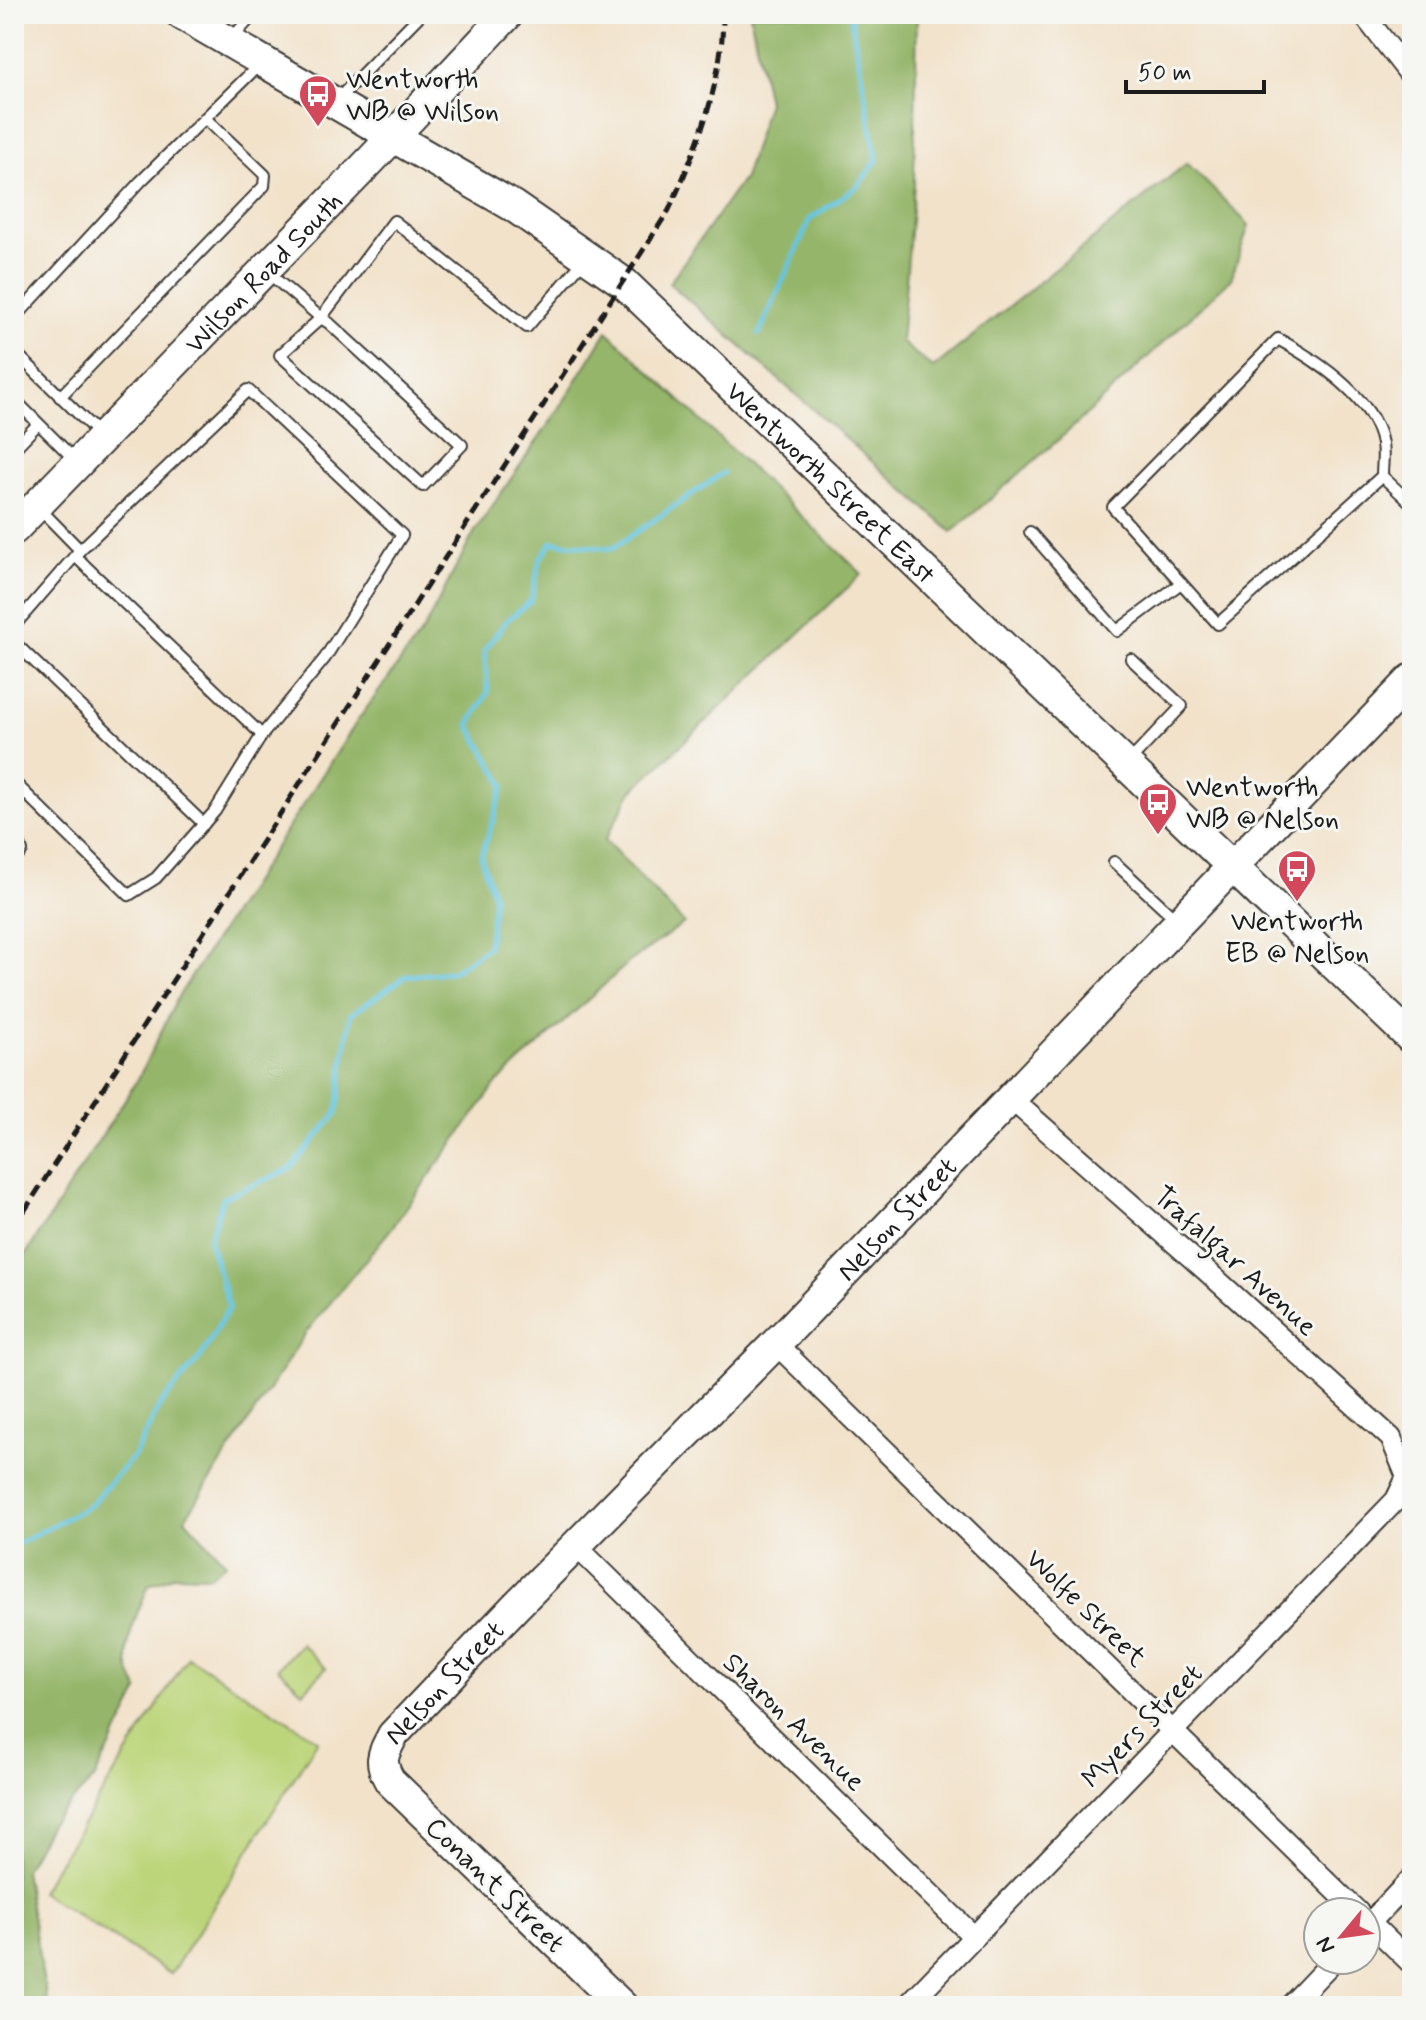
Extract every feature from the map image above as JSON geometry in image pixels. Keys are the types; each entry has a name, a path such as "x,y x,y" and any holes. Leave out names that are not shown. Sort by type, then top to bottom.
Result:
{"street":[{"name":"Wentworth Street East","path":"181,14 513,206 624,283 1412,1039"},
{"name":"Wilson Road South","path":"14,529 508,14"},
{"path":"1363,14 1409,65"},
{"name":"Nelson Street","path":"383,1757 393,1735 775,1343 1412,679"},
{"name":"Trafalgar Avenue","path":"1010,1098 1391,1438 1407,1477"},
{"name":"Wolfe Street","path":"775,1343 1341,1896"},
{"name":"Myers Street","path":"907,2006 1396,1500 1407,1477"},
{"name":"Sharon Avenue","path":"576,1546 974,1937"},
{"name":"Conant Street","path":"383,1757 382,1769 390,1781 622,2006"},
{"path":"1382,1905 1412,1878"},
{"name":"Wolfe Street","path":"1382,1936 1412,1964"},
{"path":"1290,2006 1319,1976"}],"lane":[{"path":"228,42 254,14"},
{"path":"334,103 421,14"},
{"path":"14,319 140,182 262,62"},
{"path":"60,397 264,186 265,175 205,118"},
{"path":"264,270 321,318 329,323 462,445 423,486 280,355 321,318 394,221 527,327 586,257"},
{"path":"1278,339 1322,367 1376,422 1383,447 1382,476 1218,624 1113,507 1278,339"},
{"path":"14,351 102,437"},
{"path":"14,626 78,553 248,390 402,535 325,658 262,735 215,811 156,878 129,895 14,782"},
{"path":"14,399 77,462"},
{"path":"14,449 38,424"},
{"path":"1382,476 1412,504"},
{"path":"36,506 78,553 262,735"},
{"path":"1030,532 1117,631 1181,583"},
{"path":"14,642 204,824"},
{"path":"1126,765 1182,706 1131,659"},
{"path":"14,827 22,851 14,860"},
{"path":"1114,862 1179,922"}],"green space":[{"path":"750,14 917,14 914,184 901,342 933,368 1187,163 1249,225 1231,279 1073,427 952,532 669,283 744,178 768,102"},
{"path":"607,331 862,574 632,791 605,840 684,923 628,963 497,1083 391,1229 307,1331 185,1519 226,1563 210,1576 175,1575 149,1585 133,1624 128,1650 128,1664 139,1690 94,1779 50,1824 24,1871 48,2006 14,2006 14,1273 138,1079 178,997 358,720 424,629 475,531 559,409"},
{"path":"301,1644 326,1668 303,1692 278,1668"},
{"path":"188,1657 318,1740 171,1974 40,1892"}],"waterway":[{"path":"759,334 810,219 857,187 877,160 850,14"},
{"path":"14,1546 89,1506 134,1456 160,1405 202,1355 229,1307 209,1240 223,1198 290,1169 337,1113 350,1015 406,976 452,972 488,947 494,898 481,857 504,785 469,725 488,692 484,651 506,621 531,601 540,559 552,542 612,549 723,473"}],"railway":[{"path":"14,1227 669,210 698,139 713,90 722,40 723,14"}],"place":[{"name":"Wentworth WB @ Wilson","path":"318,128"},
{"name":"Wentworth WB @ Nelson","path":"1158,836"},
{"name":"Wentworth EB @ Nelson","path":"1297,903"}]}
